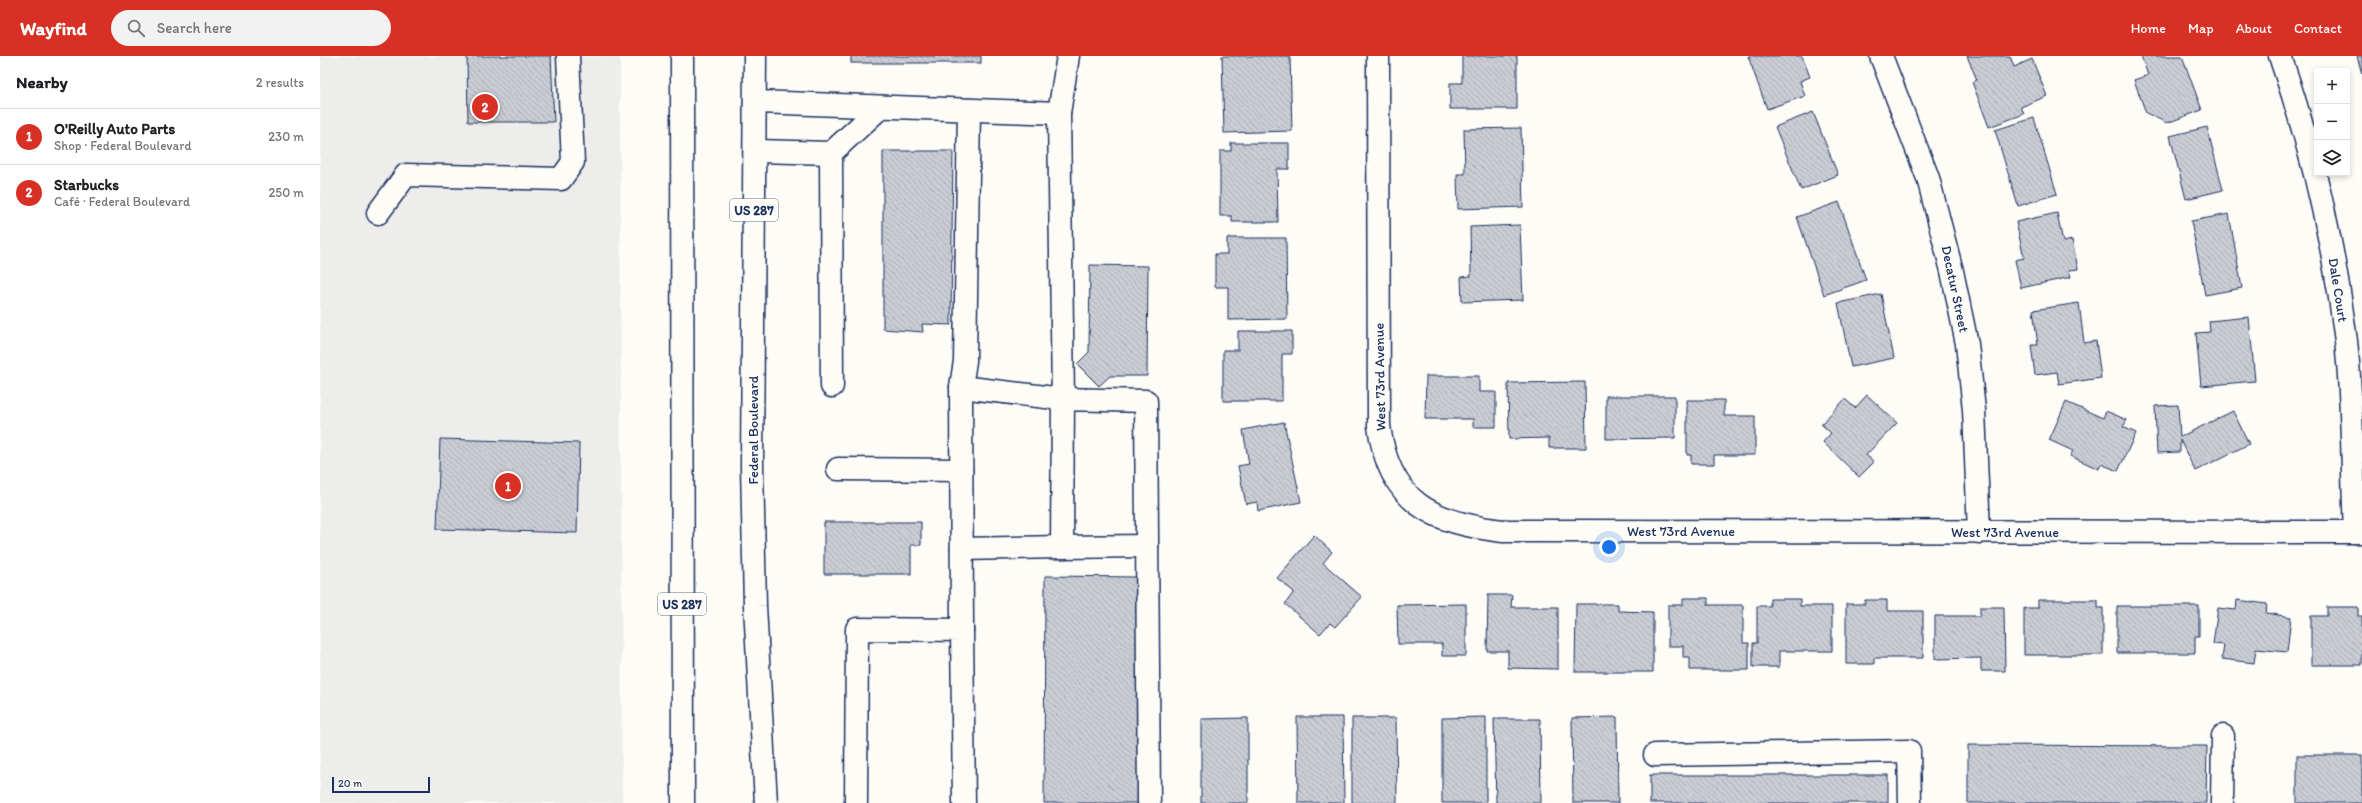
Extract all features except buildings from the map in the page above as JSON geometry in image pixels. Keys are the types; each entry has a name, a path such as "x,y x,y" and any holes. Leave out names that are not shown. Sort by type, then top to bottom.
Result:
{"street":[{"path":"378,213 406,175 561,179 573,162 568,56"},
{"name":"US 287","path":"682,56 683,803"},
{"name":"Federal Boulevard","path":"755,56 752,465 755,606 766,803"},
{"path":"1062,547 1063,399 1059,113 1068,56"},
{"name":"West 73rd Avenue","path":"1378,56 1379,426 1381,444 1395,477 1405,492 1419,506 1435,516 1468,527 1503,531 2358,532"},
{"name":"Decatur Street","path":"1881,56 1928,178 1952,271 1967,344 1974,410 1979,532"},
{"name":"Dale Court","path":"2280,56 2302,119 2324,206 2346,341 2358,532"},
{"path":"755,102 1059,113"},
{"path":"754,150 831,153 881,107"},
{"path":"964,803 961,387 965,361 969,110"},
{"path":"831,153 832,386"},
{"path":"961,387 1063,399 1146,402 1149,803"},
{"path":"838,469 961,470"},
{"path":"962,549 1147,546"},
{"path":"856,803 857,629 962,630"},
{"path":"2222,736 2222,803"},
{"path":"1655,755 1909,751 1910,803"}],"shaded area":[{"path":"320,56 620,56 622,803 320,803"}],"place":[{"name":"Starbucks","path":"485,107"},
{"name":"O'Reilly Auto Parts","path":"508,486"}]}
